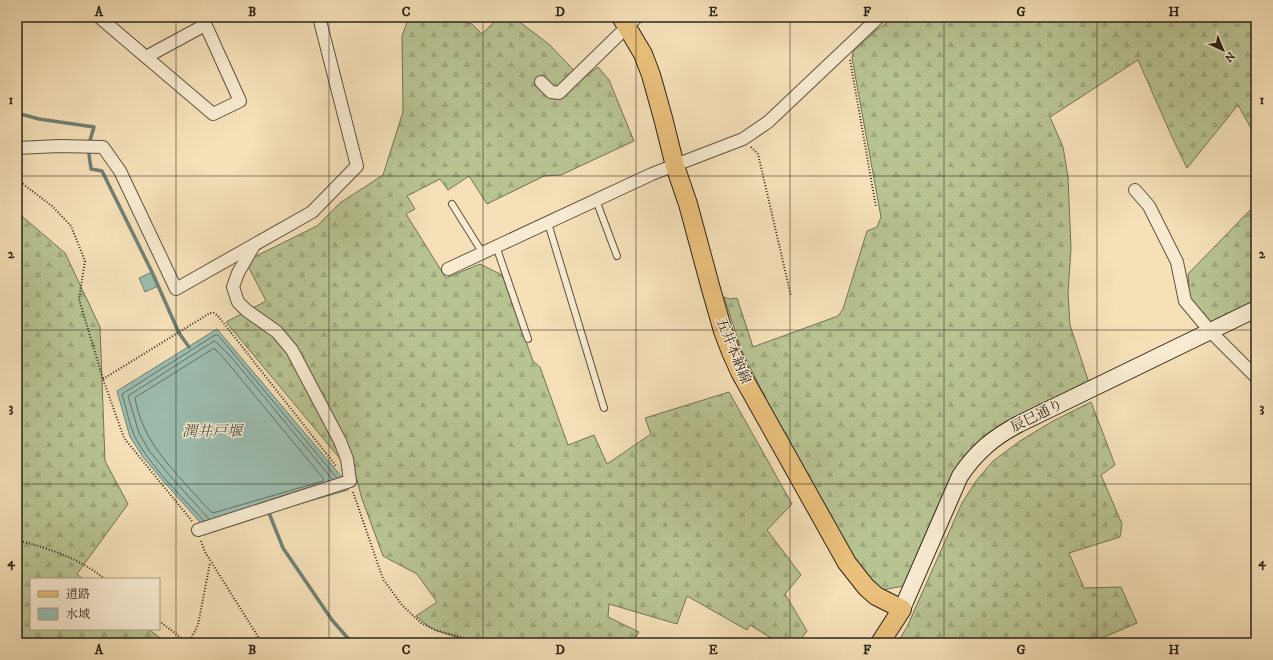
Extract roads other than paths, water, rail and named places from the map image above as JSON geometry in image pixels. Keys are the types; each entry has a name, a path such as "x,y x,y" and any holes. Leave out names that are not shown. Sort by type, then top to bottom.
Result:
{"main road":[{"name":"五井本納線","path":"628,20 651,75 664,118 675,166 688,204 723,331 740,372 846,563 866,587 876,596 902,609"},
{"path":"880,643 902,609"}],"street":[{"path":"99,17 146,57 213,114 240,101 204,21 146,57"},
{"path":"17,148 58,146 103,147 120,171 176,289 312,212 357,166 319,17"},
{"path":"448,269 652,174 743,139 768,122 879,17"},
{"path":"541,82 551,92 559,93 628,20"},
{"path":"1135,190 1149,206 1177,262 1185,301 1210,330 1256,377"},
{"path":"198,530 350,481 347,459 340,441 292,350 277,332 246,310 238,302 233,286 238,273 253,246"},
{"name":"辰巳通り","path":"902,609 960,476 968,463 978,452 1003,432 1210,330 1256,309"}],"lane":[{"path":"596,200 617,256"},
{"path":"452,204 482,252"},
{"path":"548,223 604,408"},
{"path":"496,246 528,339"}],"water":[{"path":"152,272 158,286 145,292 139,278"},
{"name":"潤井戸堰","path":"217,329 347,483 348,490 207,530 143,457 130,437 117,391"}],"waterway":[{"path":"17,113 39,119 94,127 88,147 91,169 102,171 152,272 179,333 189,347"},
{"path":"269,513 283,548 332,620 352,643"}]}
